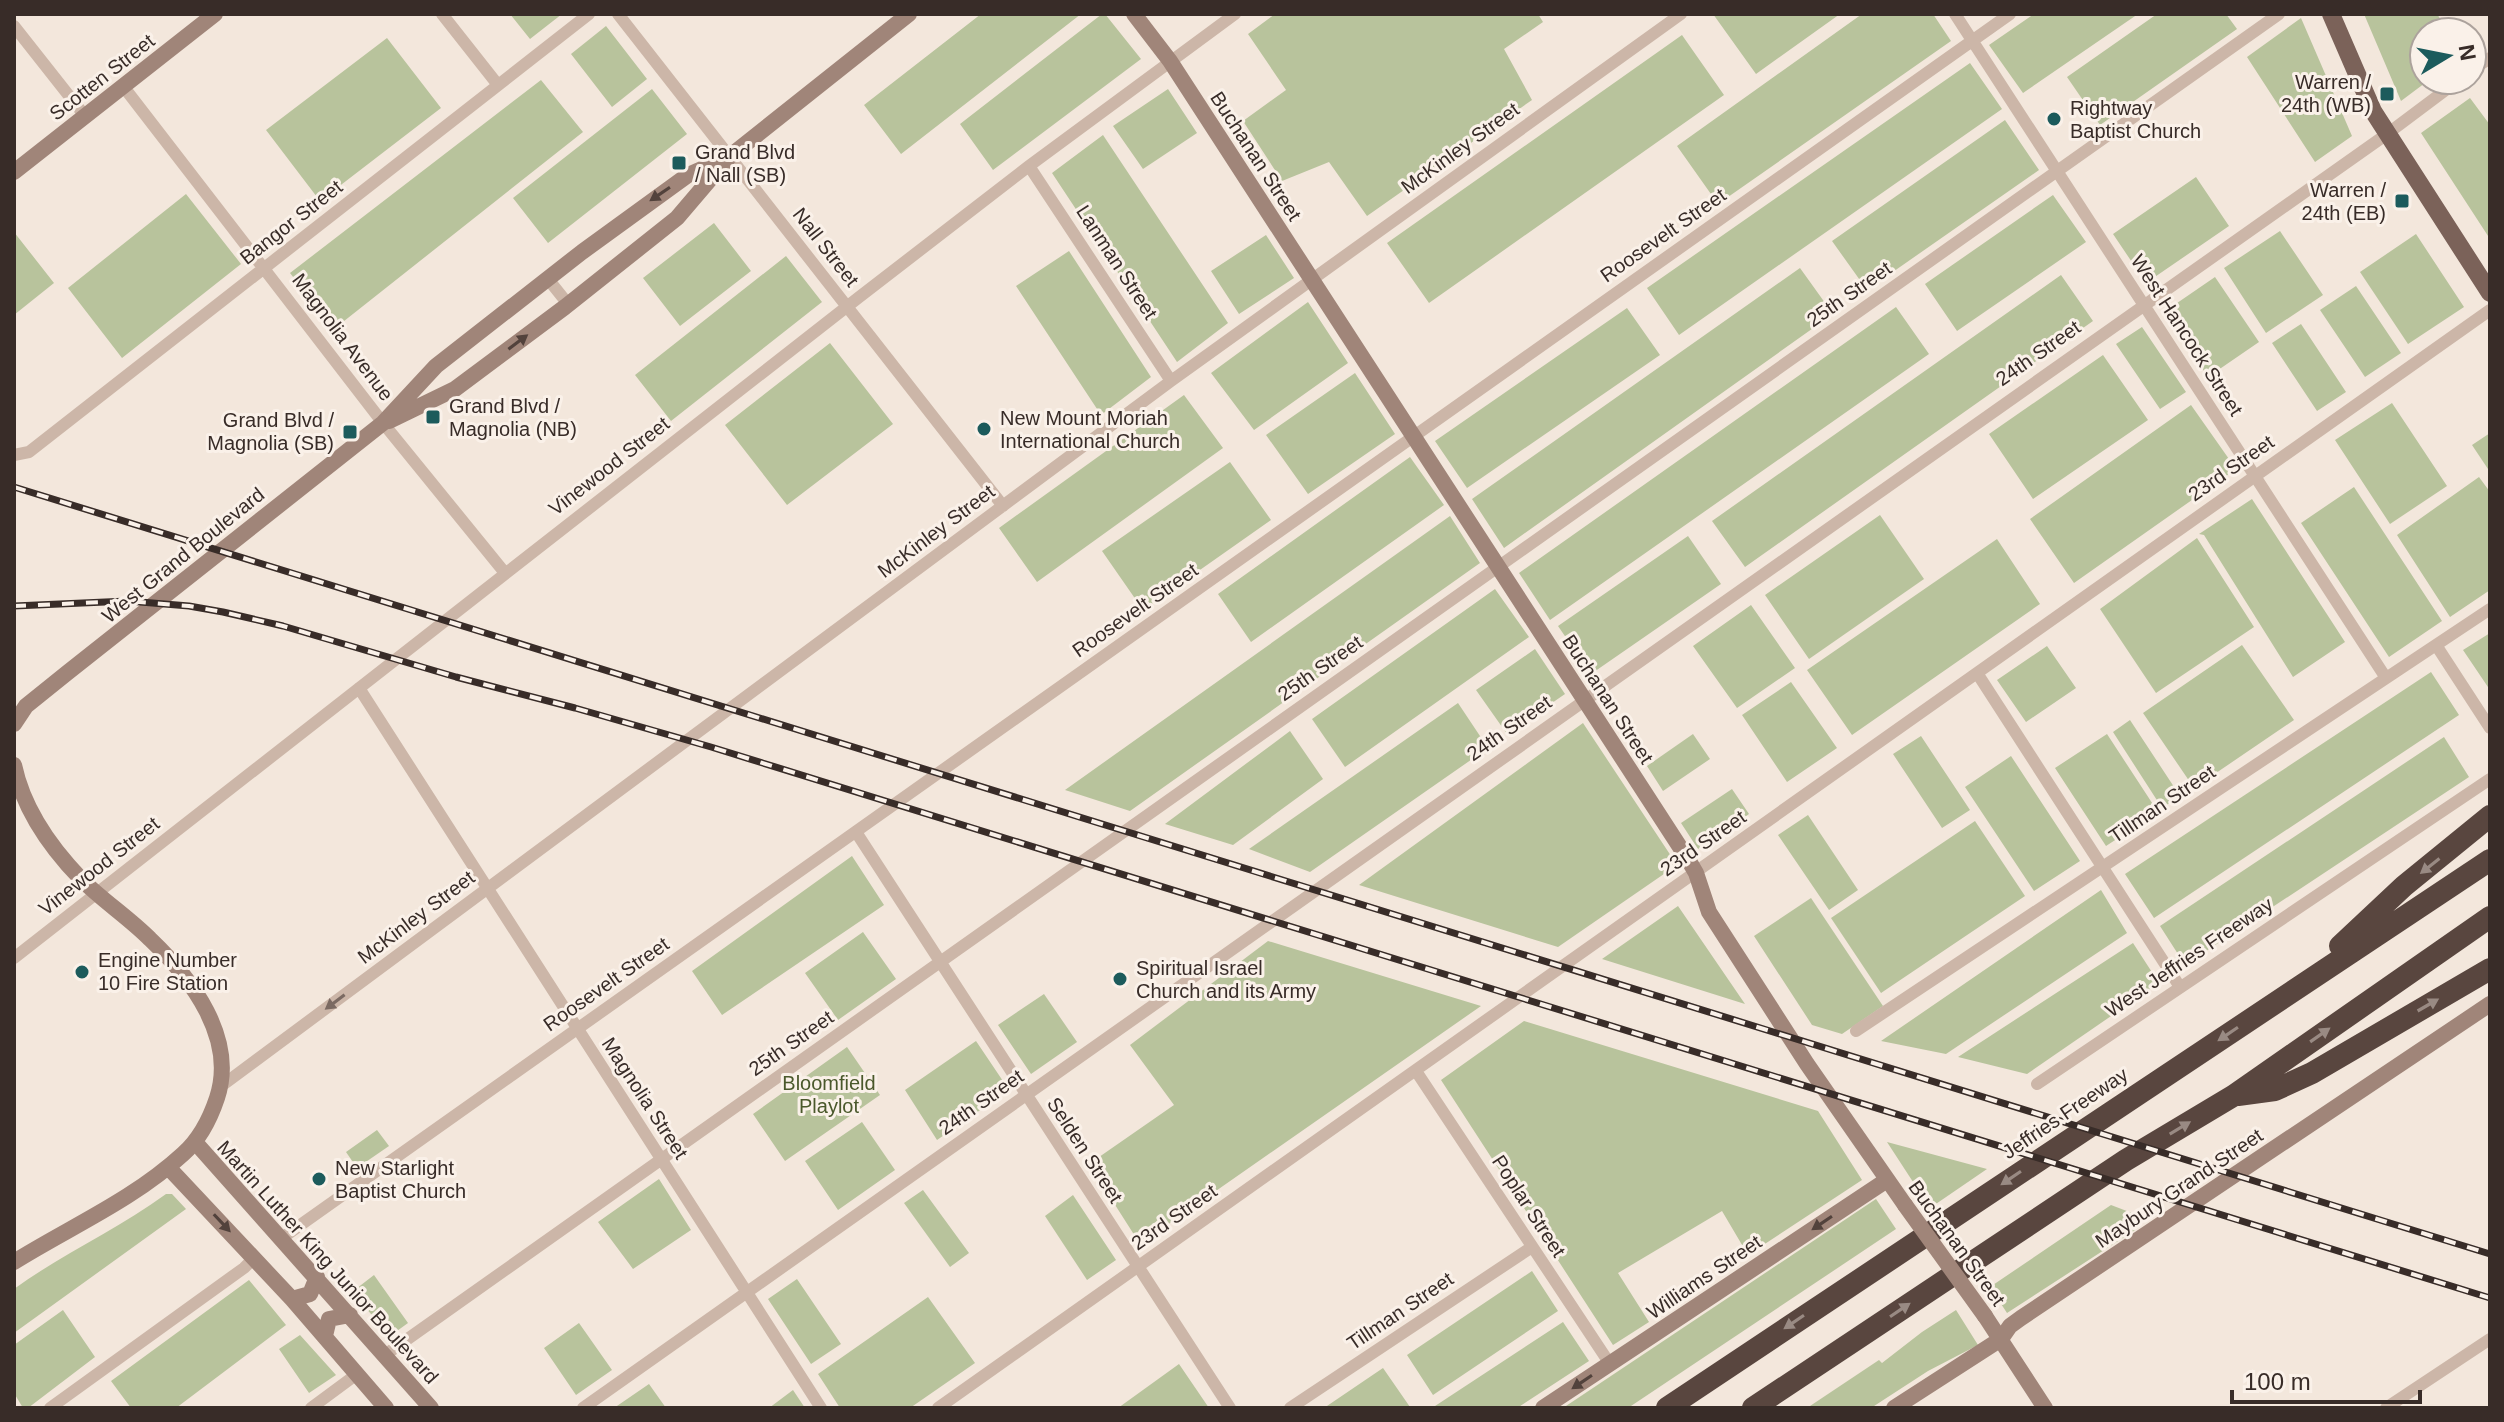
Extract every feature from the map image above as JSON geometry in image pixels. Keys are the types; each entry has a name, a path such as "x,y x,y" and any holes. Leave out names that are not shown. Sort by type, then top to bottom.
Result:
{"highway":[{"path":"2292,991 2404,886 2490,816"},
{"name":"Jeffries Freeway","path":"1669,1407 2490,860"},
{"path":"1753,1408 2126,1160 2233,1096 2490,917"},
{"path":"2233,1096 2275,1090 2312,1073 2490,969"}],"main road":[{"path":"2331,14 2373,111 2490,293"}],"street":[{"name":"Scotten Street","path":"14,172 215,14"},
{"path":"442,14 498,85"},
{"name":"Bangor Street","path":"14,455 29,452 589,14"},
{"name":"Nall Street","path":"618,14 1003,506"},
{"name":"West Grand Boulevard","path":"383,423 455,389 568,304 677,218 729,157 909,14"},
{"name":"Buchanan Street","path":"1134,14 1170,61 1696,873 1709,912 1807,1064 2001,1339 2045,1408"},
{"name":"Vinewood Street","path":"14,958 847,306 1029,166 1235,14"},
{"name":"McKinley Street","path":"220,1087 1171,381 1681,14"},
{"name":"West Hancock Street","path":"1955,14 2386,678"},
{"name":"Roosevelt Street","path":"282,1238 2010,14"},
{"name":"25th Street","path":"385,1355 2279,14"},
{"path":"14,26 85,116"},
{"name":"Magnolia Avenue","path":"123,86 383,423 505,573"},
{"name":"24th Street","path":"583,1408 2438,96"},
{"name":"West Grand Boulevard","path":"15,721 26,706 383,423 436,366 675,184 729,157"},
{"name":"Lanman Street","path":"1029,166 1171,381"},
{"path":"548,279 568,304"},
{"name":"23rd Street","path":"938,1408 2490,310"},
{"name":"Tillman Street","path":"1856,1031 2490,609"},
{"path":"2436,645 2490,728"},
{"path":"1977,673 2180,987"},
{"name":"Magnolia Street","path":"359,688 821,1408"},
{"path":"14,765 25,800 37,823 80,878 151,939 199,996 215,1029 222,1073 210,1117 195,1142 168,1167 115,1203 14,1262"},
{"name":"West Jeffries Freeway","path":"2037,1084 2490,779"},
{"name":"Selden Street","path":"856,832 1230,1408"},
{"name":"Maybury Grand Street","path":"1894,1408 2001,1339 2010,1326 2490,1004"},
{"name":"Poplar Street","path":"1416,1071 1610,1364"},
{"name":"Martin Luther King Junior Boulevard","path":"195,1142 431,1408"},
{"path":"168,1167 292,1299 386,1408"},
{"name":"Williams Street","path":"1543,1408 1887,1180"},
{"name":"Tillman Street","path":"1290,1408 1532,1247"},
{"path":"50,1408 254,1258"},
{"path":"292,1299 310,1294 317,1277"},
{"path":"325,1336 329,1319 350,1315"},
{"path":"2386,1408 2490,1339"},
{"path":"311,1408 357,1374"}],"green space":[{"path":"510,14 562,14 530,39"},
{"path":"981,14 1081,14 901,154 864,105"},
{"path":"1102,14 1141,59 993,170 960,124"},
{"path":"1275,14 1538,14 1543,22 1504,49 1532,100 1367,216 1329,162 1282,181 1243,121 1286,90 1248,34"},
{"path":"1713,14 1840,14 1756,74"},
{"path":"1862,14 1933,14 1951,41 1718,204 1677,146"},
{"path":"2034,14 2138,14 2023,93 1989,45"},
{"path":"2157,14 2226,14 2237,29 2100,125 2067,77"},
{"path":"2364,14 2438,16 2408,16 2408,96 2401,101"},
{"path":"2301,18 2352,136 2315,162 2247,57"},
{"path":"606,26 647,79 612,107 571,54"},
{"path":"1682,35 1724,95 1429,303 1387,243"},
{"path":"387,38 441,108 320,201 266,130"},
{"path":"1970,63 2002,109 1679,335 1647,288"},
{"path":"541,80 583,132 334,329 290,273"},
{"path":"652,89 687,134 548,243 513,198"},
{"path":"1168,89 1197,133 1143,169 1113,126"},
{"path":"2470,98 2490,125 2490,239 2421,133"},
{"path":"2005,120 2039,170 1867,290 1832,241"},
{"path":"1103,135 1228,323 1177,362 1052,173"},
{"path":"2196,177 2229,226 2146,283 2113,234"},
{"path":"186,194 241,264 122,358 68,288"},
{"path":"2053,195 2086,242 1957,331 1925,284"},
{"path":"714,223 751,271 680,326 643,278"},
{"path":"2280,231 2323,295 2266,333 2224,268"},
{"path":"14,232 54,283 14,315"},
{"path":"2416,234 2464,307 2408,344 2360,272"},
{"path":"1266,235 1294,278 1239,314 1211,271"},
{"path":"1069,251 1151,377 1101,415 1016,286"},
{"path":"786,256 822,302 671,421 635,375"},
{"path":"1800,268 1833,314 1504,548 1472,499"},
{"path":"2061,275 2093,321 1745,567 1712,521"},
{"path":"2215,277 2259,342 2208,377 2164,312"},
{"path":"2356,286 2401,353 2365,377 2320,310"},
{"path":"1308,302 1348,363 1254,430 1211,373"},
{"path":"1896,307 1929,354 1550,620 1519,573"},
{"path":"1627,308 1660,355 1467,488 1435,441"},
{"path":"2301,324 2346,392 2317,411 2272,343"},
{"path":"2142,327 2186,392 2160,409 2116,344"},
{"path":"830,343 893,424 787,505 725,425"},
{"path":"2103,355 2148,420 2033,499 1989,434"},
{"path":"1355,373 1395,434 1308,494 1266,435"},
{"path":"1184,395 1223,448 1037,582 999,528"},
{"path":"2392,403 2447,486 2390,524 2335,440"},
{"path":"2191,405 2236,469 2074,583 2030,519"},
{"path":"2490,433 2490,472 2472,445"},
{"path":"1410,457 1444,505 1251,642 1218,594"},
{"path":"1230,462 1271,520 1143,610 1102,551"},
{"path":"2479,477 2490,492 2490,590 2450,617 2397,535"},
{"path":"2354,487 2442,621 2389,657 2301,523"},
{"path":"2252,499 2345,642 2293,677 2204,535 2199,534"},
{"path":"1880,515 1924,579 1809,659 1765,595"},
{"path":"1450,516 1480,563 1130,811 1065,790"},
{"path":"1688,536 1721,584 1591,674 1558,626"},
{"path":"2197,538 2254,627 2156,693 2100,609"},
{"path":"1997,539 2040,604 1852,735 1807,670"},
{"path":"1495,589 1529,637 1345,767 1312,719"},
{"path":"1751,605 1795,668 1737,708 1693,646"},
{"path":"2490,633 2490,690 2463,650"},
{"path":"2242,645 2294,720 2194,788 2143,713"},
{"path":"2047,646 2076,688 2026,722 1997,680"},
{"path":"1535,649 1565,694 1507,734 1476,690"},
{"path":"2431,672 2459,715 2154,918 2125,874"},
{"path":"1791,682 1837,748 1787,782 1742,715"},
{"path":"1458,703 1488,748 1310,872 1249,849"},
{"path":"2130,720 2180,796 2162,808 2113,732"},
{"path":"1583,723 1677,865 1558,947 1359,885"},
{"path":"1290,731 1323,779 1233,845 1165,824"},
{"path":"1693,734 1710,759 1663,791 1647,766"},
{"path":"2107,734 2158,812 2106,846 2055,768"},
{"path":"1921,736 1970,810 1942,828 1893,754"},
{"path":"2444,737 2469,777 2185,965 2160,926"},
{"path":"2011,756 2080,861 2034,891 1965,787"},
{"path":"1732,789 1749,814 1698,849 1681,823"},
{"path":"1808,815 1858,890 1829,910 1778,835"},
{"path":"1975,821 2025,896 1881,993 1831,918"},
{"path":"852,856 884,905 722,1015 692,971"},
{"path":"2101,890 2127,933 1946,1054 1881,1041"},
{"path":"1811,898 1883,1006 1842,1034 1812,1025 1754,936"},
{"path":"1678,906 1745,1004 1602,959"},
{"path":"863,932 896,979 838,1020 805,973"},
{"path":"1268,941 1481,1006 1140,1244 1089,1164 1174,1105 1130,1045"},
{"path":"2133,943 2159,983 2027,1074 1958,1057"},
{"path":"1044,994 1077,1042 1031,1074 998,1025"},
{"path":"1524,1021 1818,1111 1862,1180 1748,1255 1722,1211 1618,1273 1649,1322 1613,1345 1441,1080"},
{"path":"976,1041 1009,1090 937,1140 905,1090"},
{"name":"Bloomfield Playlot","path":"847,1047 880,1095 785,1161 753,1114"},
{"path":"862,1122 895,1170 838,1210 805,1161"},
{"path":"377,1130 389,1146 357,1168 346,1152"},
{"path":"1887,1142 1987,1169 1930,1208"},
{"path":"659,1179 691,1230 633,1269 598,1222"},
{"path":"923,1190 969,1253 950,1267 904,1203"},
{"path":"166,1194 172,1194 186,1209 14,1333 14,1289"},
{"path":"1073,1195 1116,1260 1087,1280 1045,1216"},
{"path":"1876,1199 1896,1229 1628,1408 1563,1408"},
{"path":"2111,1205 2132,1213 2130,1220 2137,1220 2135,1230 2007,1313 1990,1287"},
{"path":"1532,1271 1558,1311 1433,1395 1407,1355"},
{"path":"374,1275 408,1323 390,1336 352,1292"},
{"path":"797,1279 841,1344 811,1364 768,1299"},
{"path":"249,1280 286,1325 176,1408 131,1408 111,1381"},
{"path":"928,1297 975,1363 910,1408 840,1408 818,1374"},
{"path":"63,1310 95,1357 28,1408 23,1408 14,1393 14,1345"},
{"path":"1956,1310 1978,1345 1928,1371 1871,1408 1807,1408 1879,1360 1882,1363"},
{"path":"1563,1322 1589,1361 1517,1408 1432,1408"},
{"path":"579,1323 612,1370 576,1395 544,1348"},
{"path":"300,1335 336,1375 309,1393 279,1349"},
{"path":"1179,1364 1209,1408 1118,1408"},
{"path":"1383,1368 1410,1407 1324,1408"},
{"path":"649,1384 666,1408 614,1408"},
{"path":"793,1390 805,1408 769,1408"}],"railway":[{"path":"14,487 2490,1254"},
{"path":"14,606 128,601 189,606 283,626 711,747 2490,1298"}],"place":[{"name":"Warren / 24th (WB)","path":"2387,94"},
{"name":"Rightway Baptist Church","path":"2054,119"},
{"name":"Grand Blvd / Nall (SB)","path":"679,163"},
{"name":"Warren / 24th (EB)","path":"2402,201"},
{"name":"Grand Blvd / Magnolia (NB)","path":"433,417"},
{"name":"New Mount Moriah International Church","path":"984,429"},
{"name":"Grand Blvd / Magnolia (SB)","path":"350,432"},
{"name":"Engine Number 10 Fire Station","path":"82,972"},
{"name":"Spiritual Israel Church and its Army","path":"1120,979"},
{"name":"New Starlight Baptist Church","path":"319,1179"}]}
